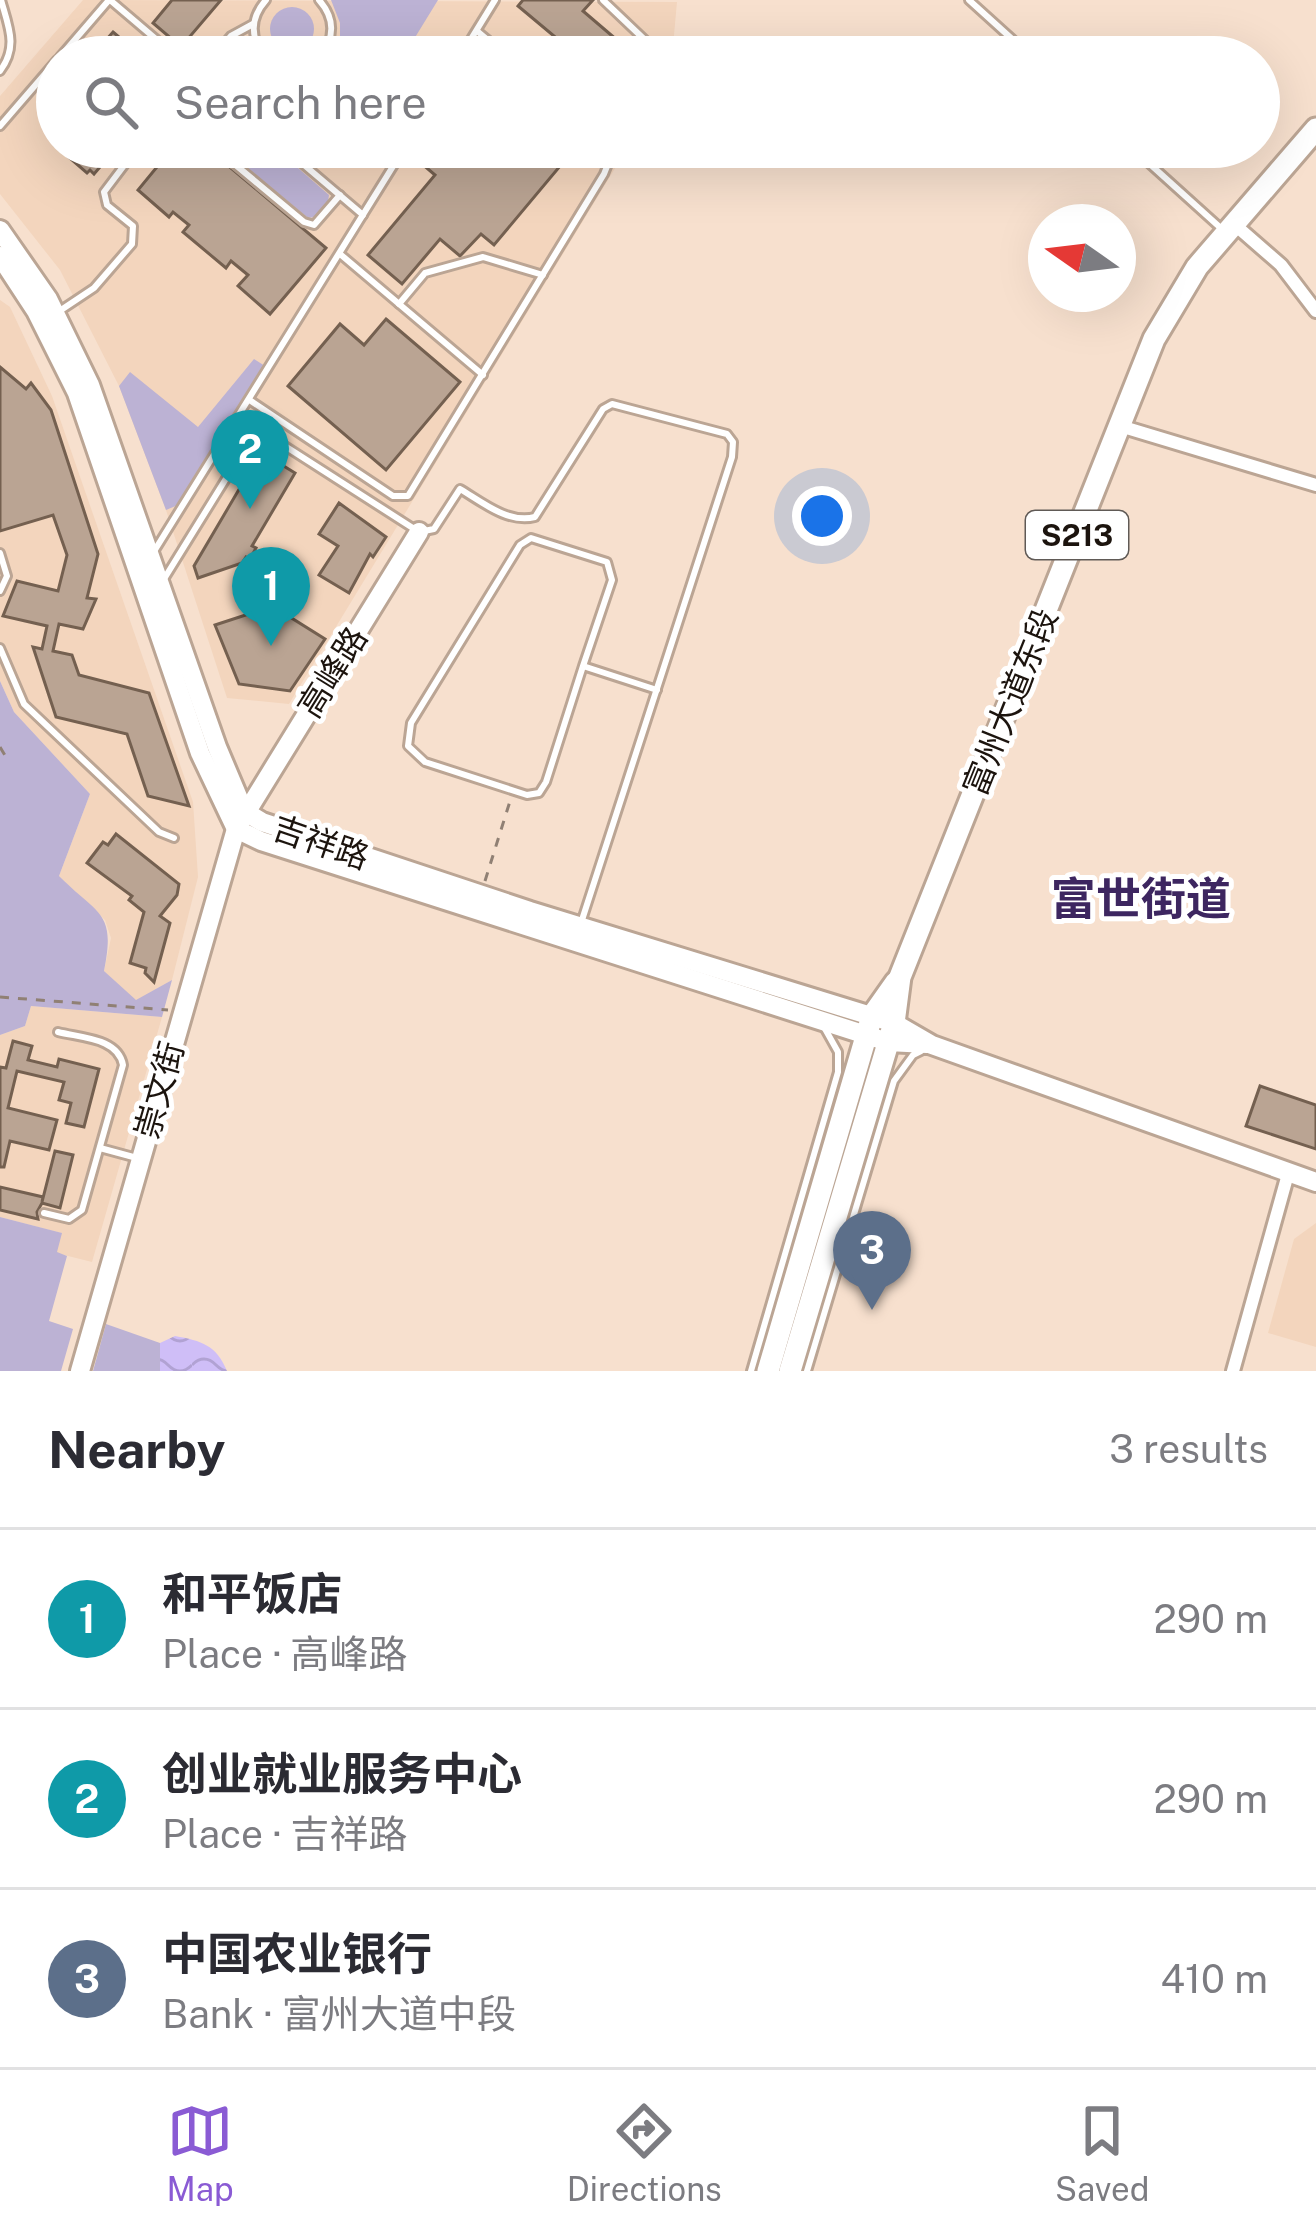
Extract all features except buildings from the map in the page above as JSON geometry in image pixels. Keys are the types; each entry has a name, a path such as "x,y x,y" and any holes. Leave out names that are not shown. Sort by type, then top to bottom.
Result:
{"main road":[{"name":"富州大道东段","path":"880,1029 1154,339 1197,267 1316,129"},
{"name":"吉祥路","path":"0,230 55,314 90,385 240,820"},
{"name":"吉祥路","path":"2,263 36,311 77,393 200,753 240,820 261,841 818,1020 880,1029"},
{"name":"高峰路","path":"240,820 418,532"},
{"name":"吉祥路","path":"240,820 262,823 580,926 1316,1181"},
{"name":"崇文街","path":"80,1371 240,820"},
{"name":"S213","path":"768,1371 880,1029"},
{"name":"S213","path":"790,1371 880,1029"}],"street":[{"path":"1230,228 1281,265 1316,310"},
{"path":"1120,426 1316,485"},
{"path":"1233,1371 1288,1174"}],"lane":[{"path":"0,71 13,44 1,0"},
{"path":"78,36 110,0 152,36"},
{"path":"255,36 254,24 266,0"},
{"path":"319,0 332,26 330,36"},
{"path":"473,36 495,0"},
{"path":"603,0 641,36"},
{"path":"969,0 1009,36"},
{"path":"231,36 254,24"},
{"path":"476,31 482,36"},
{"path":"0,126 36,84"},
{"path":"55,314 94,288 132,244 133,226 107,205 104,192 122,168"},
{"path":"239,168 304,222 314,225 340,195"},
{"path":"308,168 363,215"},
{"path":"152,556 392,168"},
{"path":"251,400 401,498 414,490 606,168"},
{"path":"1157,168 1230,228"},
{"path":"340,254 483,374"},
{"path":"399,304 424,273 483,257 543,275"},
{"path":"161,585 240,456 249,444 264,437 418,532 434,529 460,489 506,515 524,520 535,517 603,410 612,404 727,434 733,442 732,457 580,926"},
{"path":"538,539 610,566 612,580 584,667 543,788 533,795 418,759 408,746 407,733 525,540 538,539"},
{"path":"0,553 7,576 0,591"},
{"path":"0,648 24,704 159,832 174,838"},
{"path":"584,667 657,690"},
{"path":"751,1371 838,1072 833,1038 818,1020"},
{"path":"838,1072 880,1029"},
{"path":"880,1029 894,1081"},
{"path":"44,1213 69,1219 79,1214 122,1057 113,1046 58,1032"},
{"path":"807,1371 894,1081 913,1055 932,1045"},
{"path":"100,1148 140,1159"}],"path":[{"path":"0,747 10,762"},
{"path":"480,895 513,791"},
{"path":"0,997 182,1011"}],"shaded area":[{"path":"83,0 677,2 674,36 52,36"},
{"path":"331,0 438,0 416,36 340,36"},
{"path":"283,8 301,8 313,20 313,36 271,36 271,20"},
{"path":"36,54 36,168 615,168 289,704 227,698 166,510 119,386 60,270 0,194 0,96"},
{"path":"298,168 329,195 328,202 316,217 308,218 249,169"},
{"path":"0,300 10,307 52,396 193,802 198,877 172,980 136,1001 104,971 111,938 105,920 59,876 90,794 14,712 0,681"},
{"path":"254,359 265,366 178,505 166,510 119,386 130,372 198,427"},
{"path":"0,681 14,712 90,794 59,876 106,925 104,971 136,1000 172,980 162,1017 31,1006 25,1026 0,1035"},
{"path":"31,1006 162,1017 92,1262 56,1253 61,1233 0,1217 0,1035 25,1026"},
{"path":"0,1217 62,1233 57,1252 67,1256 49,1321 73,1329 61,1371 0,1371"},
{"path":"1316,1223 1316,1347 1268,1333 1294,1239"},
{"path":"106,1324 160,1343 160,1371 93,1371"}],"water":[{"path":"175,1336 207,1346 227,1371 160,1371 160,1343"}],"place":[{"name":"创业就业服务中心","path":"250,509"},
{"name":"和平饭店","path":"271,646"},
{"name":"中国农业银行","path":"872,1310"}],"district":[{"name":"富世街道","path":"1141,898"}]}
